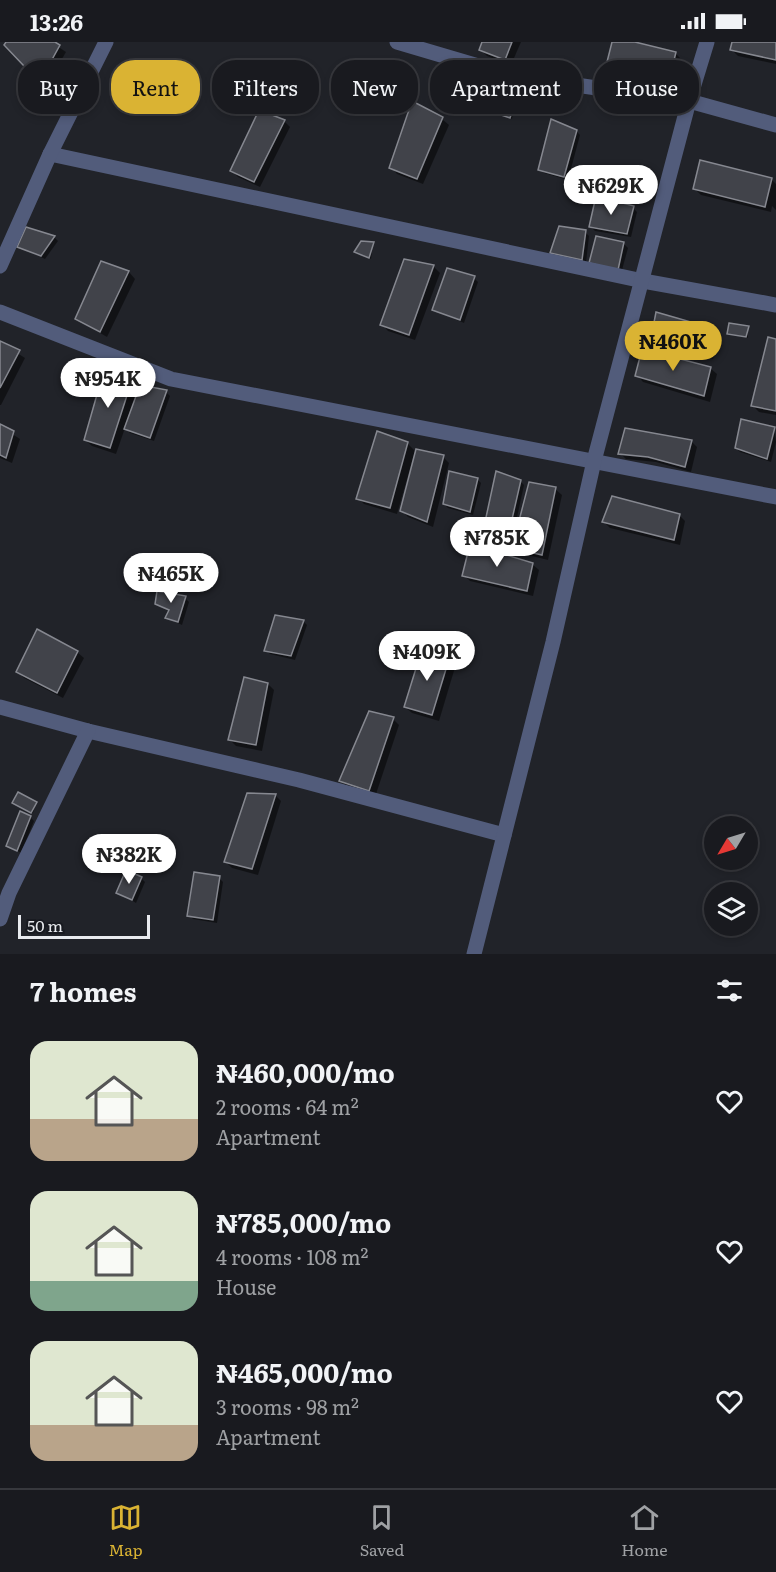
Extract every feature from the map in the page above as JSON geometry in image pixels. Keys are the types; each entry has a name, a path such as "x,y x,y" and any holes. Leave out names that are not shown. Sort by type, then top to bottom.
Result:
{"street":[{"path":"0,266 50,154 106,42"},
{"path":"397,42 512,76 594,87"},
{"path":"699,68 707,42"},
{"path":"699,103 776,125"},
{"path":"474,954 553,642 594,461 685,114"},
{"path":"50,154 643,281 776,305"},
{"path":"0,312 171,379 776,497"},
{"path":"0,707 88,731 299,780 504,835"},
{"path":"0,919 9,893 88,731"}],"building":[{"path":"6,42 55,42 60,45 52,60 18,60 4,45"},
{"path":"482,42 512,42 505,60 479,50"},
{"path":"612,42 635,42 676,52 674,60 608,60"},
{"path":"732,42 776,42 776,60 730,50"},
{"path":"418,104 430,110 430,114 443,117 417,179 389,168 408,114 418,114"},
{"path":"257,114 269,114 285,120 254,182 230,171"},
{"path":"501,114 511,114 510,118"},
{"path":"551,119 577,130 564,177 538,170"},
{"path":"700,160 772,178 765,207 693,189"},
{"path":"596,196 634,206 627,234 589,227"},
{"path":"559,226 586,230 582,260 550,253"},
{"path":"26,227 55,236 41,256 17,247"},
{"path":"596,236 624,242 618,270 589,263"},
{"path":"361,241 374,242 369,258 354,252"},
{"path":"404,259 434,265 409,335 380,325"},
{"path":"101,261 129,271 100,332 75,319"},
{"path":"447,268 475,276 460,320 432,310"},
{"path":"656,312 715,329 706,354 651,338"},
{"path":"729,323 749,326 746,337 727,334"},
{"path":"768,337 776,339 776,411 751,406"},
{"path":"0,341 20,350 0,388"},
{"path":"642,349 711,367 704,396 635,376"},
{"path":"104,370 132,380 110,448 84,440"},
{"path":"140,385 167,390 150,438 124,429"},
{"path":"741,419 775,427 767,459 735,448"},
{"path":"0,424 14,431 6,458 0,455"},
{"path":"625,428 692,440 685,467 648,457 618,454"},
{"path":"377,431 408,442 390,508 356,499"},
{"path":"416,449 444,455 427,522 400,511"},
{"path":"449,471 478,478 470,512 443,504"},
{"path":"496,471 521,480 510,528 485,522"},
{"path":"529,482 556,487 542,555 512,548"},
{"path":"612,496 680,514 674,540 602,522"},
{"path":"470,544 533,563 527,591 462,576"},
{"path":"157,591 186,596 178,622 165,618 169,610 155,604"},
{"path":"275,615 304,620 291,656 264,651"},
{"path":"37,629 78,651 57,693 16,672"},
{"path":"422,649 450,656 432,715 404,707"},
{"path":"244,677 268,683 256,745 228,740"},
{"path":"369,711 394,717 369,791 339,781"},
{"path":"18,792 37,802 31,813 12,803"},
{"path":"247,793 276,794 252,869 224,862"},
{"path":"20,811 31,816 17,851 6,846"},
{"path":"126,870 142,877 132,900 116,893"},
{"path":"194,872 220,876 213,920 187,916"}]}
